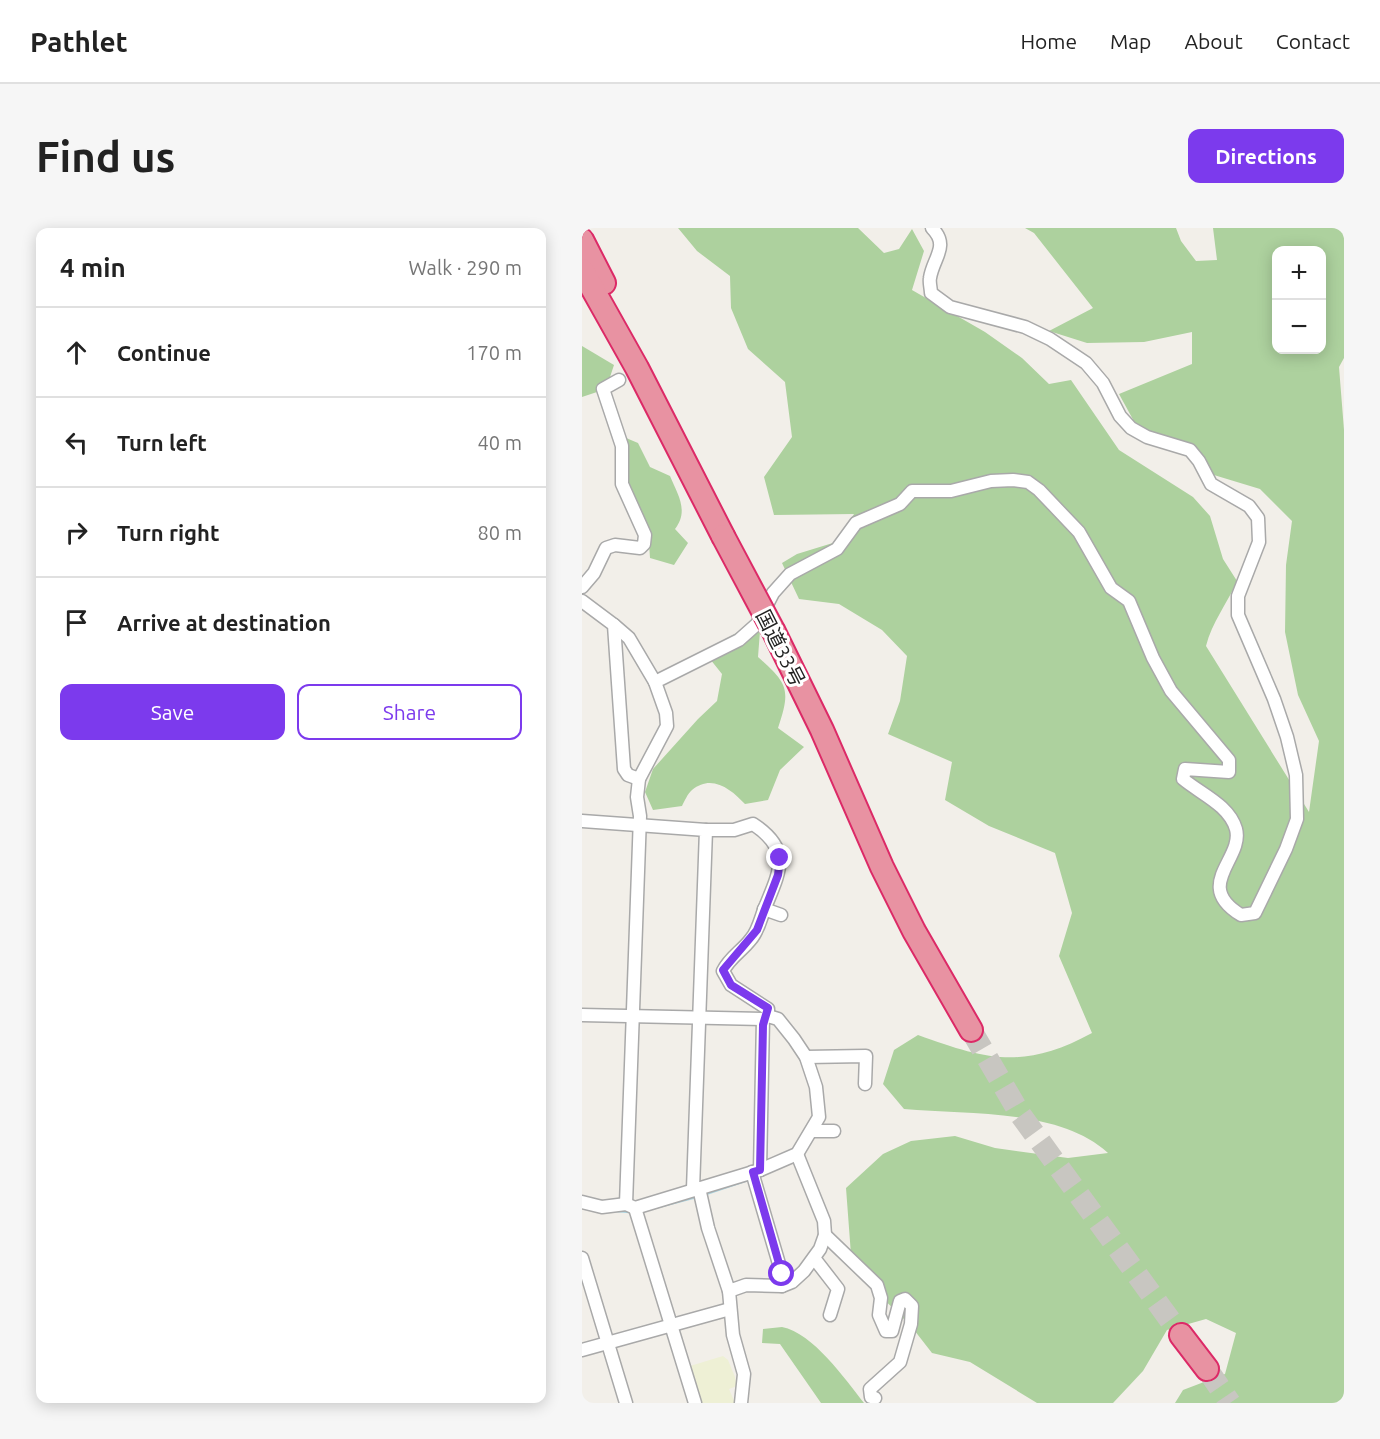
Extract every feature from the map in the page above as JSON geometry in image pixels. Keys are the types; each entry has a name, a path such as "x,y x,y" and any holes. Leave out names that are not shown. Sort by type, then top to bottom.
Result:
{"highway":[{"path":"582,240 625,324 628,374"},
{"name":"国道33号","path":"582,270 628,374 723,536 774,632 822,730 909,921 971,1030"},
{"path":"582,289 628,374"},
{"path":"1180,1335 1207,1369"}],"street":[{"path":"655,682 739,640 757,624 773,593 790,574 837,549 856,523 900,504 912,491 951,491 991,481 1028,482 1039,490 1079,532 1111,588 1129,601 1153,658 1171,691 1229,760 1229,772 1185,769 1183,779 1226,810 1237,830 1235,842 1220,878 1222,897 1230,909 1241,915 1255,913 1263,901 1297,819 1296,775 1287,737 1238,615 1238,596 1259,542 1258,518 1249,506 1210,484 1199,461 1190,450 1147,437 1131,428 1120,416 1103,383 1086,363 1025,327 950,307 931,293 930,278 940,254 940,239 932,228"},
{"path":"582,587 594,573 606,548 615,545 640,548 644,544 645,535 622,484 622,446 603,389 628,374"},
{"path":"582,601 629,638 655,682 666,712 667,726 639,779 637,797 639,824 632,1016 631,1206 694,1403"},
{"path":"614,625 624,769 628,775 639,779"},
{"path":"582,821 706,830 734,830 753,824 772,839 780,858 778,875 753,937 723,970 731,985 768,1008 756,1171 782,1274 782,1286"},
{"path":"706,830 696,1188 729,1291 730,1309 744,1374 741,1403"},
{"path":"764,909 781,915"},
{"path":"582,1015 778,1019 806,1057 819,1104 819,1118 797,1154 756,1171 631,1206 602,1207 582,1202"},
{"path":"806,1057 866,1056 865,1084"},
{"path":"813,1131 834,1131"},
{"path":"729,1291 746,1285 782,1286 792,1282 814,1258 825,1235 824,1221 797,1154"},
{"path":"825,1235 877,1284 881,1298 879,1315 886,1331 892,1331 896,1325 900,1301 905,1299 912,1306 911,1324 900,1362 870,1389 871,1397 875,1398"},
{"path":"582,1258 626,1403"},
{"path":"814,1258 837,1289 830,1315"},
{"path":"582,1350 730,1309"}],"green space":[{"path":"678,228 858,228 884,253 899,249 912,229 924,251 912,290 985,332 1022,358 1049,384 1071,380 1119,450 1193,497 1210,516 1223,559 1237,581 1212,629 1206,646 1309,812 1319,741 1298,695 1285,632 1286,565 1292,521 1260,489 1204,472 1191,454 1136,425 1119,394 1192,364 1192,332 1144,342 1087,343 1049,331 1093,308 1034,233 1025,228 1176,228 1181,241 1196,261 1217,260 1213,228 1344,228 1344,358 1339,367 1344,430 1344,1403 1175,1403 1183,1390 1225,1374 1236,1333 1206,1319 1167,1330 1143,1371 1113,1403 1037,1403 970,1362 932,1353 911,1326 852,1268 846,1188 883,1154 911,1141 955,1136 995,1148 1068,1158 1108,1153 1088,1138 1039,1121 1011,1116 904,1109 883,1084 894,1050 918,1035 965,1050 1005,1057 1046,1052 1068,1045 1092,1033 1059,956 1072,913 1055,853 989,826 945,800 952,762 888,734 900,701 907,656 882,630 839,604 799,599 782,563 797,554 836,542 854,514 774,515 764,477 792,437 785,382 748,349 731,308 730,276 697,251"},
{"path":"582,346 614,365 606,389 582,397"},
{"path":"619,435 638,443 650,467 670,476 676,490 682,509 675,529 688,543 674,565 650,558 648,529 624,482"},
{"path":"753,623 760,631 758,657 776,674 784,688 785,704 778,728 804,747 780,770 768,800 745,804 721,785 707,783 692,790 682,806 653,810 645,792 653,769 717,701 722,674 710,659 728,638"},
{"path":"782,1327 794,1331 817,1347 864,1403 821,1403 780,1344 762,1343 763,1329"},
{"path":"723,1356 728,1360 735,1377 737,1386 729,1389 735,1403 699,1403 690,1366"}],"waterway":[{"path":"705,1194 747,1180"},
{"path":"642,1211 699,1196"},
{"path":"609,1210 632,1212"}],"tunnel":[{"path":"971,1030 1020,1114 1181,1335"},
{"path":"1207,1369 1230,1403"}],"route":[{"path":"780,858 778,875 757,930 723,970 725,978 731,985 768,1008 768,1016 763,1019 760,1170 753,1172 782,1274"}]}
